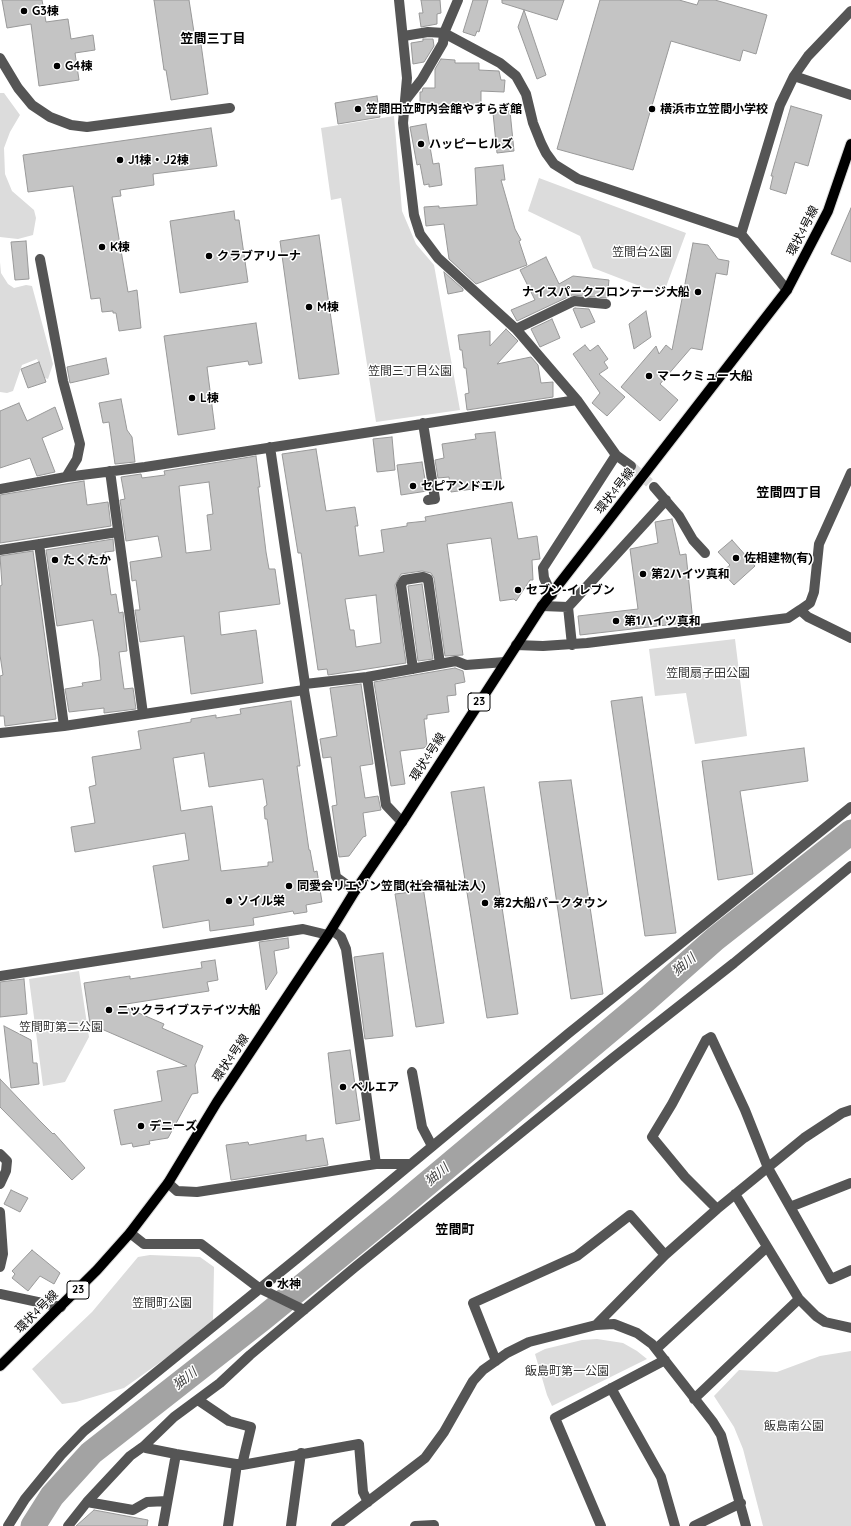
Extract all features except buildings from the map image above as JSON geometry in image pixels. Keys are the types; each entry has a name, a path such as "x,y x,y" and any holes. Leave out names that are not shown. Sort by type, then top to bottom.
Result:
{"main road":[{"name":"環状4号線","path":"0,1366 61,1307 130,1233 168,1183 217,1102 330,932 355,891 402,822 542,606 787,290 828,211 851,144"}],"street":[{"path":"399,0 404,36 407,78 403,123 414,215 420,234 438,258 516,328 577,400 616,455 631,466"},
{"path":"405,101 422,80 443,43 444,33 458,0"},
{"path":"742,234 780,105 794,76 808,56 851,11"},
{"path":"404,36 428,32 444,33 500,63 516,76 526,94 533,123 546,153 554,164 578,179 742,234 787,290"},
{"path":"0,58 18,88 32,105 50,117 71,125 86,127 230,108"},
{"path":"794,76 851,96"},
{"path":"40,259 63,381 80,444 77,459 66,477"},
{"path":"516,328 574,301 606,304"},
{"path":"0,489 66,477 145,467 270,446 423,423 463,419 577,400"},
{"path":"423,423 435,499 428,500"},
{"path":"270,446 304,687 336,877 355,891"},
{"path":"552,594 544,578 542,568 616,455"},
{"path":"110,471 143,714"},
{"path":"516,645 572,645 788,618 810,603 814,592 819,544 851,473"},
{"path":"654,487 666,500 693,540 705,553"},
{"path":"572,645 568,607 666,500"},
{"path":"0,550 118,532"},
{"path":"39,544 64,726"},
{"path":"413,669 401,585 404,580 423,577 428,579 440,664"},
{"path":"542,606 568,607"},
{"path":"800,610 808,617 851,638"},
{"path":"0,734 143,714 456,661 466,665 505,662"},
{"path":"367,677 386,805 402,822"},
{"path":"8,1526 25,1499 61,1455 84,1431 569,1033 851,807"},
{"path":"68,1526 87,1502 130,1456 144,1446 174,1417 220,1383 250,1355 304,1310 607,1063 734,963 851,866"},
{"path":"0,976 303,929 330,932 341,937 346,949 376,1164"},
{"path":"717,1209 685,1177 652,1137 672,1104 706,1040 711,1037 745,1110 768,1168 831,1278 851,1270"},
{"path":"412,1072 422,1128 432,1146"},
{"path":"596,1325 665,1256 717,1209 804,1138 842,1113 851,1110"},
{"path":"0,1154 7,1161 6,1171 0,1184"},
{"path":"168,1183 177,1191 197,1192 376,1164 411,1164"},
{"path":"790,1207 851,1182"},
{"path":"735,1194 799,1299 816,1316 825,1322 851,1328"},
{"path":"0,1212 3,1254 0,1267"},
{"path":"496,1361 473,1304 577,1256 630,1215 665,1256"},
{"path":"130,1233 144,1244 201,1244 259,1288 304,1310"},
{"path":"656,1349 767,1247"},
{"path":"0,1294 61,1307"},
{"path":"694,1399 799,1299"},
{"path":"336,1526 425,1458 444,1432 474,1381 483,1370 529,1342 596,1325 614,1324 625,1327 646,1339 656,1349 722,1435 746,1526"},
{"path":"601,1526 555,1418 665,1360"},
{"path":"611,1388 661,1477 675,1526"},
{"path":"198,1400 229,1421 251,1427 240,1464 228,1526"},
{"path":"144,1446 146,1448 176,1454 240,1464 359,1444 363,1492 368,1502"},
{"path":"291,1526 301,1453"},
{"path":"163,1526 176,1454"},
{"path":"87,1502 133,1510 147,1502 167,1501"},
{"path":"694,1526 741,1503"},
{"path":"415,1526 434,1525"}],"green space":[{"path":"0,93 4,93 20,115 10,132 4,148 5,174 12,191 34,210 36,218 33,235 18,239 0,237"},
{"name":"笠間三丁目公園","path":"394,116 402,211 416,244 434,265 460,410 376,422 341,198 331,200 321,128"},
{"name":"笠間台公園","path":"539,178 686,233 663,295 593,268 580,236 528,211"},
{"path":"0,262 1,273 8,284 14,288 26,285 32,286 53,364 48,379 45,378 37,359 22,365 13,391 7,393 0,392"},
{"name":"笠間扇子田公園","path":"735,639 747,736 695,744 686,693 655,696 649,649"},
{"name":"笠間町第二公園","path":"79,971 89,1037 65,1082 43,1086 29,979"},
{"name":"笠間町公園","path":"150,1255 200,1257 214,1267 213,1321 190,1341 124,1388 76,1402 62,1404 32,1369 92,1312 138,1257"},
{"name":"飯島町第一公園","path":"597,1339 623,1343 647,1359 552,1406 547,1395 535,1354 545,1349 582,1340"},
{"name":"飯島南公園","path":"851,1351 851,1526 763,1526 743,1449 734,1427 714,1396 739,1370 777,1372 820,1356"}],"waterway":[{"name":"㹨川","path":"33,1526 52,1496 91,1453 262,1319 398,1208 646,1000 715,939 851,832"}],"tunnel":[{"path":"631,466 654,487"}],"place":[{"name":"G3棟","path":"24,11"},
{"name":"G4棟","path":"57,66"},
{"name":"笠間田立町内会館やすらぎ館","path":"358,109"},
{"name":"横浜市立笠間小学校","path":"652,109"},
{"name":"ハッピーヒルズ","path":"421,144"},
{"name":"J1棟・J2棟","path":"120,160"},
{"name":"K棟","path":"102,247"},
{"name":"クラブアリーナ","path":"209,256"},
{"name":"ナイスパークフロンテージ大船","path":"698,292"},
{"name":"M棟","path":"309,307"},
{"name":"マークミュー大船","path":"649,376"},
{"name":"L棟","path":"192,398"},
{"name":"セピアンドエル","path":"413,486"},
{"name":"佐相建物(有)","path":"736,558"},
{"name":"たくたか","path":"55,560"},
{"name":"第2ハイツ真和","path":"643,574"},
{"name":"セブン-イレブン","path":"518,590"},
{"name":"第1ハイツ真和","path":"616,621"},
{"name":"同愛会リエゾン笠間(社会福祉法人)","path":"289,886"},
{"name":"ソイル栄","path":"229,901"},
{"name":"第2大船パークタウン","path":"485,903"},
{"name":"ニックライブステイツ大船","path":"109,1010"},
{"name":"ベルエア","path":"343,1087"},
{"name":"デニーズ","path":"141,1126"},
{"name":"水神","path":"269,1284"}],"district":[{"name":"笠間三丁目","path":"213,39"},
{"name":"笠間四丁目","path":"789,493"},
{"name":"笠間町","path":"455,1230"}]}
